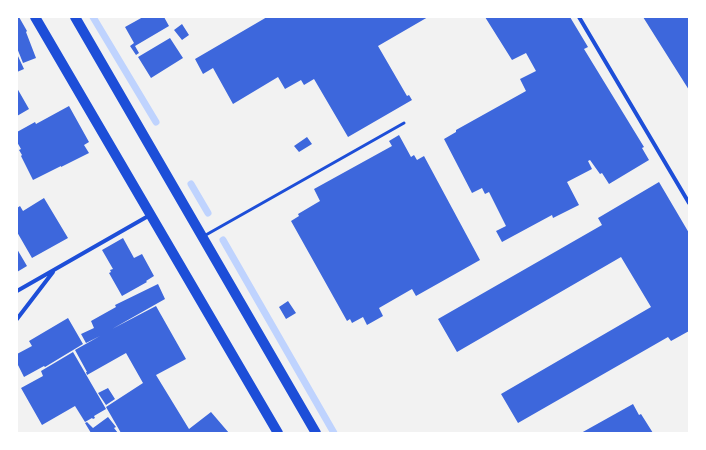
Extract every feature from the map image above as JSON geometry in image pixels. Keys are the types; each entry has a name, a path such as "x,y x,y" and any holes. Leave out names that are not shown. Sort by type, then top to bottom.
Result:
{"main road":[{"path":"34,17 278,433"},
{"path":"75,17 316,433"}],"street":[{"path":"579,17 689,203"},
{"path":"17,291 150,216"},
{"path":"17,319 55,269"}],"lane":[{"path":"202,237 404,123"}],"building":[{"path":"17,17 19,17 27,31 26,32 36,58 23,63 17,48"},
{"path":"143,17 164,17 169,26 135,46 139,53 136,55 130,46 134,43 125,27"},
{"path":"267,17 428,17 378,46 407,96 409,95 412,100 348,137 314,79 304,85 301,80 285,89 278,77 233,104 213,68 203,74 195,59"},
{"path":"485,17 570,17 588,47 584,49 644,147 642,148 649,160 609,184 602,173 600,174 590,160 588,161 592,169 567,182 579,205 553,218 552,215 502,242 496,231 506,226 489,192 485,194 482,188 472,193 444,139 456,132 456,130 526,91 520,79 536,71 526,53 512,60"},
{"path":"643,17 689,17 689,90"},
{"path":"182,24 189,35 182,40 174,30"},
{"path":"170,38 183,58 151,78 138,57"},
{"path":"17,54 24,69 17,72"},
{"path":"17,88 29,109 17,116"},
{"path":"69,106 89,142 84,145 89,153 33,180 19,150 21,149 17,142 17,132 35,122 36,124"},
{"path":"399,135 411,157 414,155 417,160 424,156 480,260 416,296 412,289 379,308 383,316 367,325 363,317 352,323 350,319 347,321 291,221 299,216 298,214 320,201 314,189 392,146 389,141"},
{"path":"307,137 312,144 299,152 294,146"},
{"path":"659,182 689,233 689,331 671,341 668,337 518,423 501,394 651,307 621,257 457,352 438,319 602,225 598,218"},
{"path":"44,198 68,238 32,258 17,232 17,208 20,206 23,211"},
{"path":"123,238 134,258 142,254 154,276 146,281 147,282 122,296 109,273 111,272 110,270 113,269 102,250"},
{"path":"17,249 27,266 17,272"},
{"path":"158,284 165,299 112,329 156,306 186,359 156,375 189,429 211,412 229,433 121,433 106,407 143,383 126,353 87,375 87,372 75,350 100,336 86,343 81,334 94,328 91,321 116,307 115,305"},
{"path":"288,301 296,313 286,319 279,307"},
{"path":"68,318 83,344 45,367 44,366 24,377 17,363 17,354 32,346 29,341"},
{"path":"73,352 106,409 94,416 95,418 85,422 75,406 42,425 21,388 43,376 41,371"},
{"path":"108,388 115,399 106,405 98,393"},
{"path":"633,404 639,415 641,414 653,433 581,433"},
{"path":"108,417 116,427 114,428 118,433 91,433 85,423 87,422 93,428"}],"waterway":[{"path":"93,17 156,122"},
{"path":"191,184 208,213"},
{"path":"223,240 334,433"}]}
